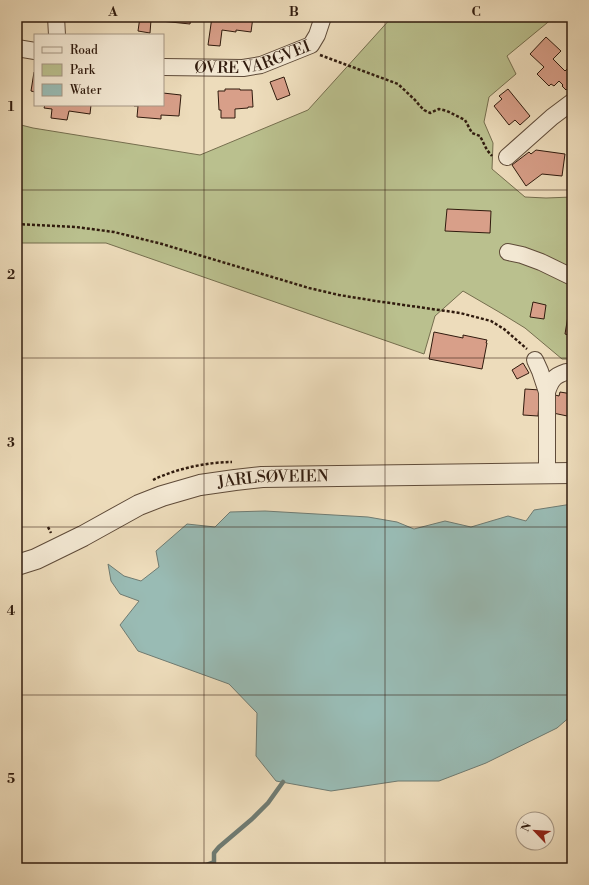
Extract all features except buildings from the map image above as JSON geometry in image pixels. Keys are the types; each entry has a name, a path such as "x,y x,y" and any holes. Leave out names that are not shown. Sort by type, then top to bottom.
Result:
{"street":[{"path":"56,17 57,34"},
{"name":"ØVRE VARGVEI","path":"164,67 243,68 261,65 311,45 317,35 323,17"},
{"path":"17,48 34,52"},
{"path":"507,157 552,117 572,102"},
{"path":"508,252 541,262 572,277"},
{"path":"535,360 569,372"},
{"path":"535,360 547,392 547,473"},
{"path":"547,392 553,379 559,374 569,372"},
{"name":"JARLSØVEIEN","path":"17,565 36,559 83,536 139,505 189,487 200,485 262,477 572,473"}],"path":[{"path":"303,48 328,59 398,84 424,110 430,113 439,110 448,111 465,120 472,132 480,136 487,150 495,161 502,162 507,157"},
{"path":"17,224 76,227 114,232 162,244 309,288 376,302 460,313 491,321 515,338 528,350 535,360"}],"green space":[{"path":"392,17 553,18 507,56 516,74 489,97 484,122 493,143 492,169 525,197 572,197 572,359 562,359 525,328 463,291 435,316 424,354 106,243 17,243 17,124 33,128 200,155 308,110"}],"water":[{"path":"572,504 572,715 557,728 486,763 439,781 398,781 331,791 276,781 256,756 257,713 229,684 138,651 120,625 139,601 120,594 111,581 108,564 124,576 141,581 159,567 156,551 187,524 215,527 230,512 265,511 368,517 397,522 414,529 445,521 471,527 508,516 526,521 534,510"}],"waterway":[{"path":"204,868 206,865 214,862 214,853 219,847 252,819 268,803 283,782"}]}
